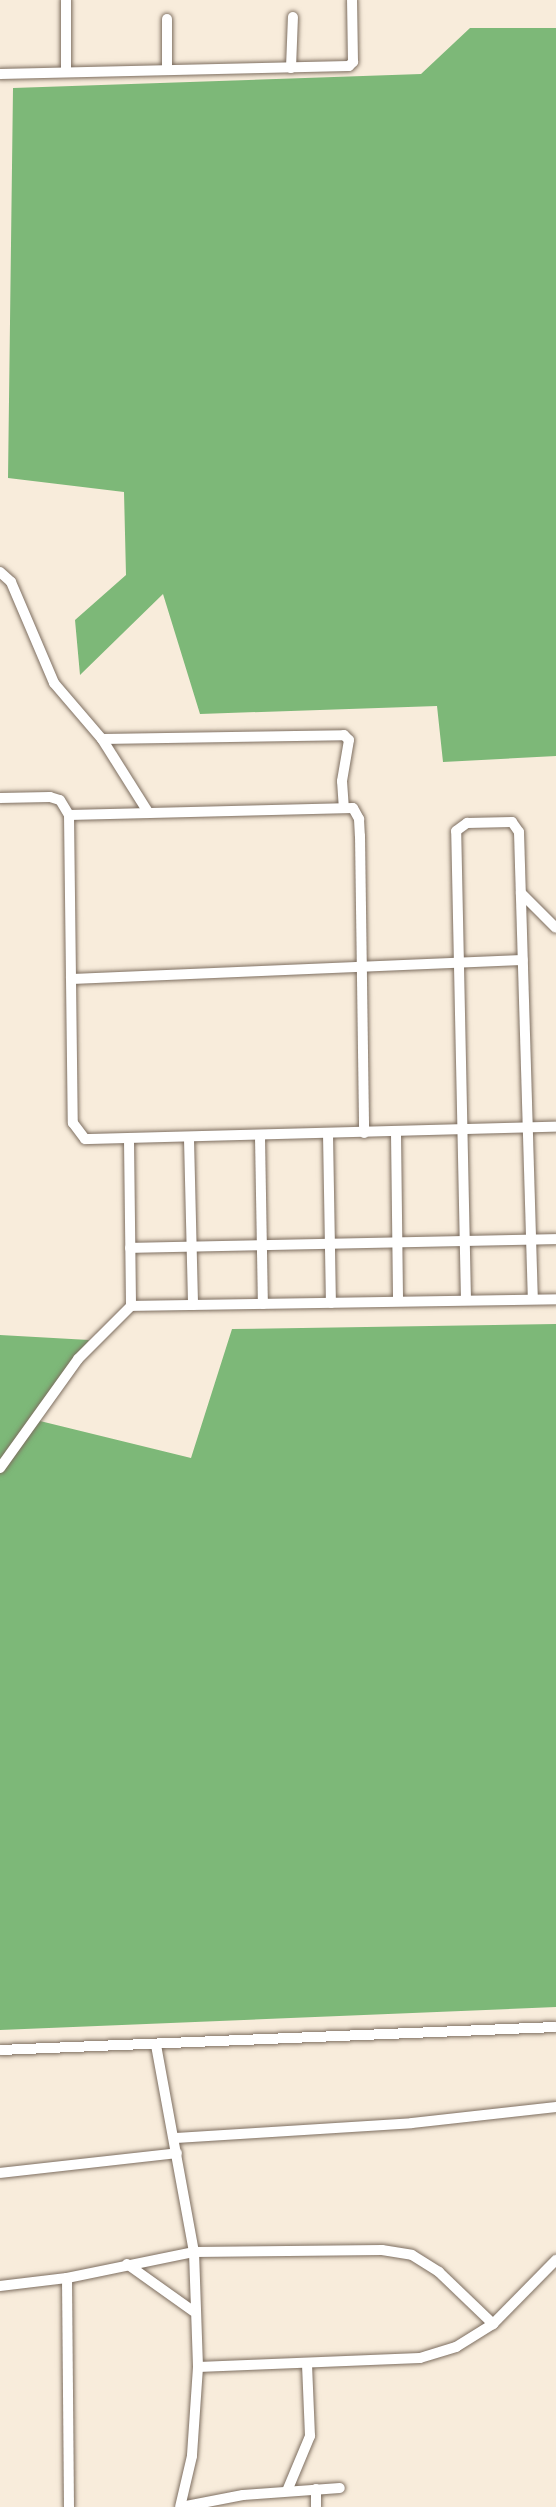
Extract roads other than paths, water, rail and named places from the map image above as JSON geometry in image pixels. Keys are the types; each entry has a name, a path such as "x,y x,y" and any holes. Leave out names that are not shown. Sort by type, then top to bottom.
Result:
{"street":[{"path":"66,0 66,72"},
{"path":"0,74 352,65 352,0"},
{"path":"292,68 293,17"},
{"path":"167,19 167,69"},
{"path":"0,572 11,582 54,683 102,739 148,812"},
{"path":"102,739 344,735 349,740 342,781 344,807"},
{"path":"0,798 50,797 60,800 69,815 73,1123 85,1139 189,1139 556,1127"},
{"path":"69,815 353,808 359,818 364,1133"},
{"path":"466,1300 461,1131 460,825 518,824 533,1299"},
{"path":"521,892 556,928"},
{"path":"71,979 523,960"},
{"path":"396,1133 398,1301"},
{"path":"328,1134 331,1303"},
{"path":"260,1137 262,1304"},
{"path":"189,1139 193,1305"},
{"path":"129,1140 131,1306"},
{"path":"130,1248 556,1239"},
{"path":"0,1468 78,1359 131,1306 556,1299"},
{"path":"0,2050 556,2027"},
{"path":"156,2045 176,2138 194,2252 193,2311 198,2367 192,2456 180,2507 288,2491 340,2488"},
{"path":"176,2138 412,2123 556,2107"},
{"path":"0,2173 177,2153"},
{"path":"0,2286 67,2278 194,2252 382,2250 412,2255 439,2272 493,2324"},
{"path":"198,2367 420,2358 456,2347 493,2324 556,2260"},
{"path":"127,2264 193,2311"},
{"path":"67,2278 69,2507"},
{"path":"288,2491 310,2436 307,2364"},
{"path":"316,2489 316,2507"}]}
